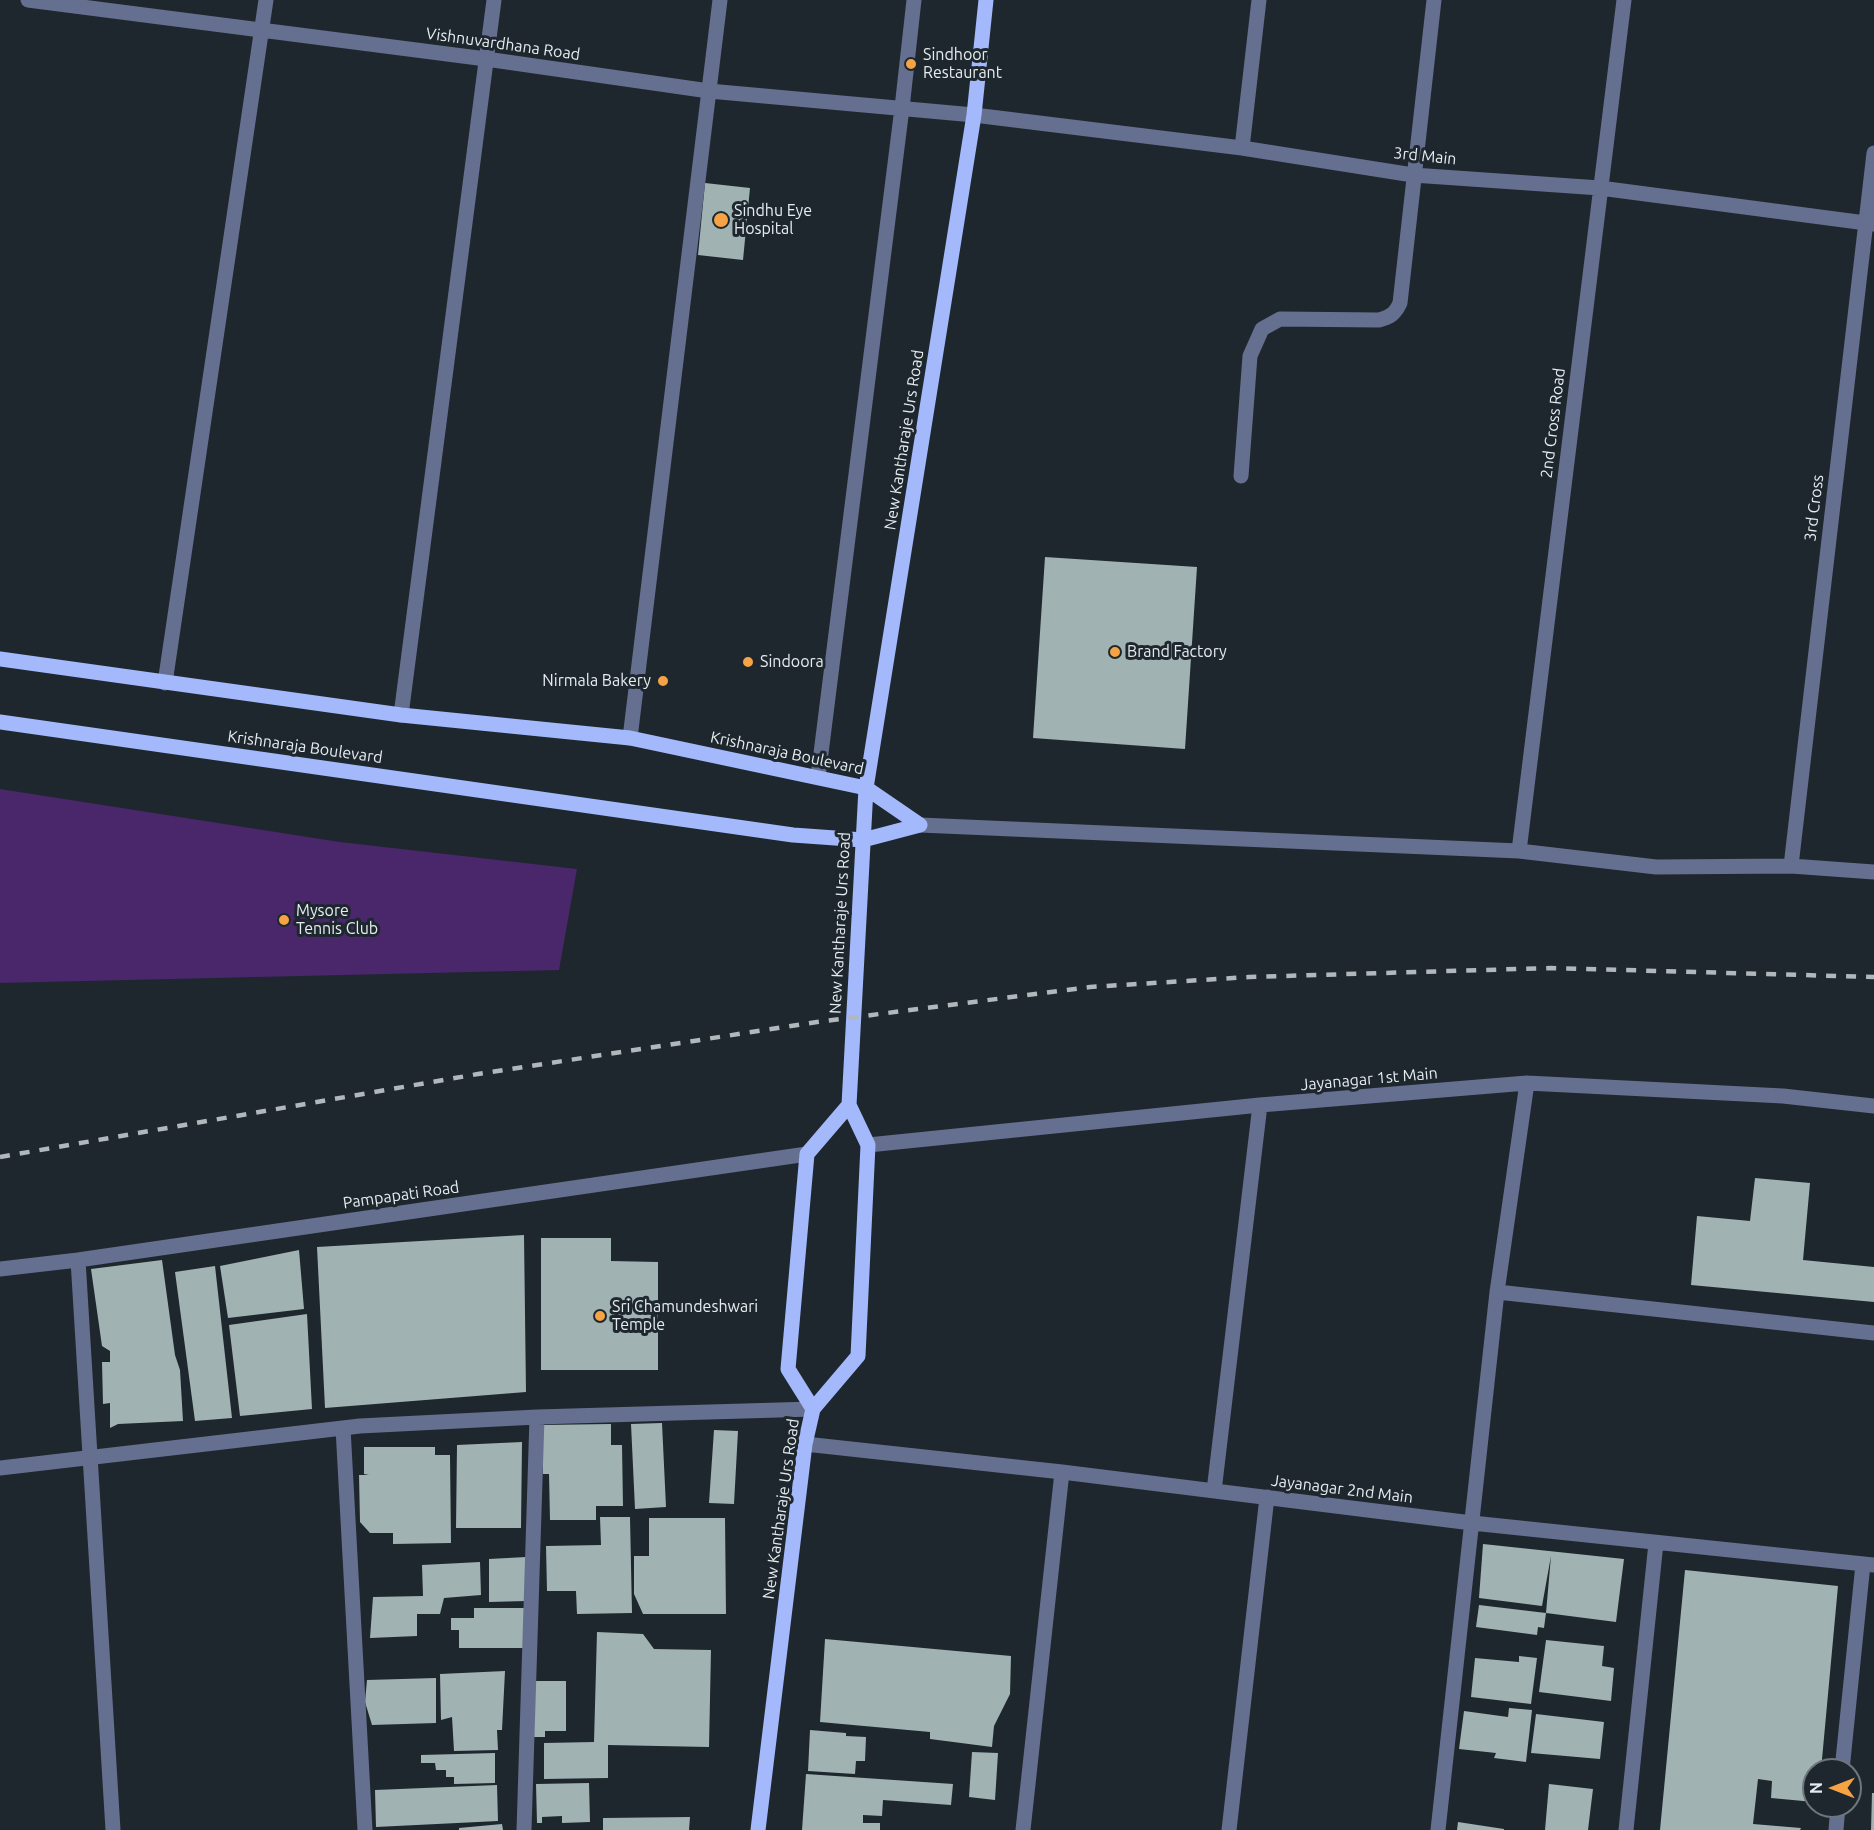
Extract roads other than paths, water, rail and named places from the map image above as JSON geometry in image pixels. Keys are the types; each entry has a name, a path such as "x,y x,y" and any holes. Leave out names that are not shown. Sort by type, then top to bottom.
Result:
{"main road":[{"name":"New Kantharaje Urs Road","path":"849,1105 866,788 974,115 986,0"},
{"name":"Krishnaraja Boulevard","path":"0,659 401,715 630,738 866,788 920,825"},
{"name":"Krishnaraja Boulevard","path":"0,722 793,835 863,840 920,825"},
{"path":"807,1154 849,1105 868,1145 858,1356 813,1409"},
{"name":"New Kantharaje Urs Road","path":"758,1830 805,1444 813,1409 788,1369 807,1154"}],"street":[{"name":"Vishnuvardhana Road","path":"28,0 262,32 486,59 709,91 974,115"},
{"path":"165,683 266,0"},
{"path":"401,715 494,0"},
{"path":"630,738 720,0"},
{"path":"818,777 914,0"},
{"path":"1242,148 1259,0"},
{"path":"1241,476 1250,356 1262,328 1280,319 1379,320 1390,317 1396,312 1400,303 1434,0"},
{"name":"2nd Cross Road","path":"1519,851 1624,0"},
{"name":"3rd Main","path":"974,115 1242,148 1413,175 1600,188 1870,223"},
{"name":"3rd Cross","path":"1791,866 1870,223 1874,153"},
{"path":"920,825 1519,851 1656,867 1791,866 1874,872"},
{"path":"1438,1830 1497,1292 1527,1083"},
{"name":"Jayanagar 1st Main","path":"868,1145 1260,1105 1527,1083 1783,1096 1874,1106"},
{"path":"1214,1491 1260,1105"},
{"name":"Pampapati Road","path":"0,1269 78,1260 807,1154"},
{"path":"78,1260 113,1830"},
{"path":"1497,1292 1874,1333"},
{"path":"0,1468 343,1428 537,1417 813,1409"},
{"path":"524,1830 537,1417"},
{"path":"343,1428 364,1830"},
{"name":"Jayanagar 2nd Main","path":"805,1444 1062,1472 1472,1523 1868,1564"},
{"path":"1023,1830 1062,1472"},
{"path":"1228,1830 1267,1497"},
{"path":"1626,1830 1656,1543"},
{"path":"1844,1758 1868,1564"}],"railway":[{"path":"0,1157 478,1074 817,1022 1090,987 1249,977 1551,968 1874,977"}],"place":[{"name":"Sindhoor Restaurant","path":"911,64"},
{"name":"Sindhu Eye Hospital","path":"721,220"},
{"name":"Brand Factory","path":"1115,652"},
{"name":"Sindoora","path":"748,662"},
{"name":"Nirmala Bakery","path":"663,681"},
{"name":"Mysore Tennis Club","path":"284,920"},
{"name":"Sri Chamundeshwari Temple","path":"600,1316"}]}
